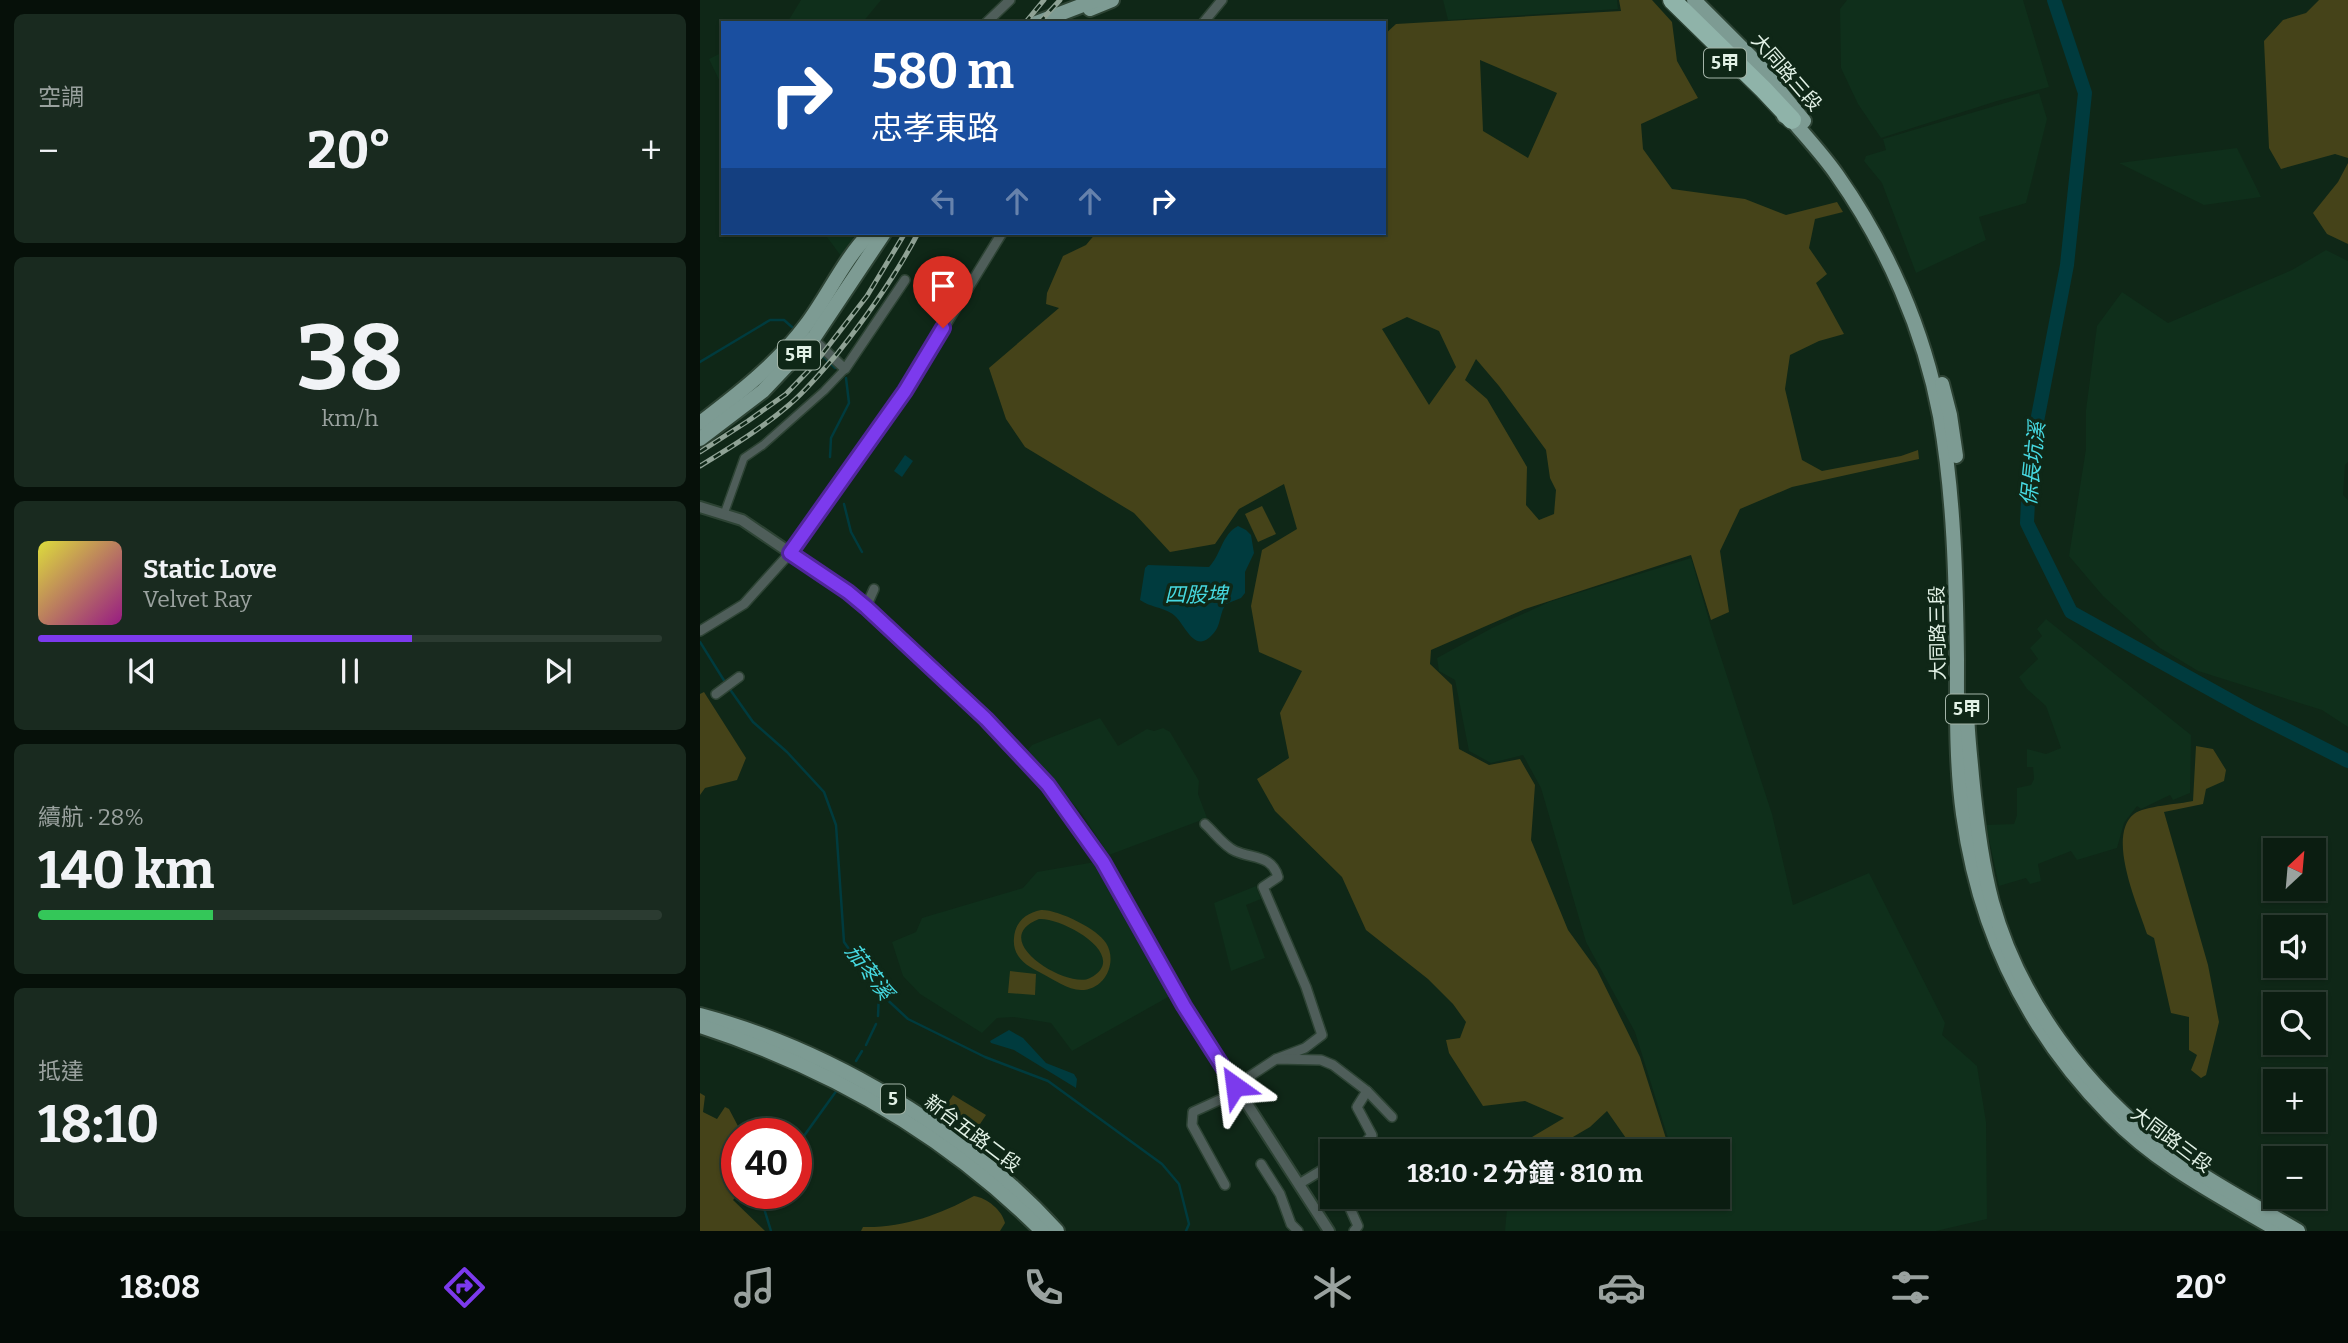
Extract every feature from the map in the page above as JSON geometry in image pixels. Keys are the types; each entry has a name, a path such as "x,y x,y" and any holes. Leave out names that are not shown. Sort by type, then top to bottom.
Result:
{"highway":[{"path":"1672,0 1764,90 1791,121"},
{"path":"1682,0 1784,98"}],"main road":[{"path":"1042,21 1096,0"},
{"path":"1057,21 1112,0"},
{"name":"大同路三段","path":"1663,0 1768,106 1791,121 1835,172 1868,221 1898,280 1933,383 1948,468 1953,520 1962,812 1983,909 2000,957 2044,1035 2078,1081 2109,1115 2172,1167 2279,1231"},
{"name":"大同路三段","path":"1694,0 1758,64 1840,163 1875,216 1906,276 1941,381 1950,415 1962,520 1967,719 1976,820 1992,902 2009,949 2053,1030 2107,1097 2129,1119 2184,1163 2298,1231"},
{"name":"5甲","path":"700,439 763,391 813,339 868,239"},
{"name":"5甲","path":"700,423 743,390 776,359 805,327 868,239"},
{"name":"新台五路二段","path":"700,1015 770,1038 811,1056 900,1103 959,1143 1001,1177 1058,1231"},
{"name":"新台五路二段","path":"700,1026 792,1060 871,1099 945,1146 1042,1231"}],"street":[{"path":"988,21 1010,0"},
{"path":"1205,21 1222,0"},
{"path":"704,629 744,604 790,553 905,391 1001,235"},
{"path":"724,514 744,458 824,391 845,369 905,280"},
{"path":"813,339 845,369"},
{"path":"700,508 742,520 848,592 986,719 1048,785 1103,862 1184,1006 1329,1231"},
{"path":"866,607 874,590"},
{"path":"716,694 739,677"},
{"path":"1205,824 1233,850 1268,861 1276,869 1278,877 1263,887 1306,987 1322,1035 1305,1048 1276,1059 1237,1089 1193,1112 1192,1125 1225,1185"},
{"path":"1276,1059 1321,1060 1333,1065 1367,1091 1392,1117"},
{"path":"1367,1091 1357,1107 1372,1135 1369,1139"},
{"path":"1261,1164 1280,1194 1291,1224 1298,1231"},
{"path":"1299,1184 1320,1172"},
{"path":"1350,1209 1358,1226 1354,1231"}],"shaded area":[{"path":"801,0 881,0 864,21 788,21"},
{"path":"1443,0 1617,0 1618,9 1448,20"},
{"path":"1619,0 1652,0 1672,22 1677,61 1698,98 1641,124 1643,149 1672,189 1745,199 1786,215 1837,202 1843,212 1815,219 1809,248 1827,274 1816,283 1844,334 1819,341 1790,355 1785,389 1802,460 1822,471 1901,456 1918,450 1919,459 1792,487 1740,509 1720,551 1729,612 1711,620 1691,555 1525,609 1431,650 1430,664 1452,685 1459,749 1489,765 1520,759 1535,785 1531,840 1568,930 1597,970 1640,1057 1666,1139 1627,1139 1607,1111 1590,1127 1570,1139 1529,1139 1564,1118 1525,1101 1483,1106 1449,1053 1446,1040 1460,1038 1466,1022 1453,1004 1428,979 1366,930 1342,877 1275,811 1257,779 1289,758 1280,713 1302,671 1259,652 1251,606 1262,550 1297,529 1284,484 1239,509 1215,544 1170,552 1134,513 1025,447 1006,419 989,368 1059,308 1046,304 1047,293 1063,256 1086,245 1094,235 1386,235 1386,33 1396,24 1621,11","holes":["1480,60 1557,93 1528,158 1483,131","1407,317 1439,331 1456,367 1429,405 1382,329","1476,359 1546,450 1550,478 1556,490 1554,514 1539,520 1526,505 1527,467 1487,399 1465,380"]},
{"path":"1847,0 2023,0 2049,87 1881,138 1858,104 1841,68 1840,9"},
{"path":"2319,0 2348,0 2348,158 2335,154 2281,169 2269,148 2264,41 2283,20 2306,13"},
{"path":"721,53 721,84 709,59"},
{"path":"2039,93 2047,119 2026,203 1979,217 1986,240 1916,273 1882,183 1864,161 1866,156 1886,150 1883,139"},
{"path":"2237,148 2261,197 2204,205 2119,163"},
{"path":"2348,163 2348,244 2327,234 2313,213 2338,182"},
{"path":"825,235 854,235 841,256"},
{"path":"2326,250 2348,261 2348,462 2345,465 2343,495 2348,500 2348,727 2322,710 2198,671 2160,648 2103,596 2069,556 2086,449 2086,410 2097,326 2122,292 2168,323 2292,270"},
{"path":"1262,506 1276,534 1258,542 1245,514"},
{"path":"1691,558 1772,814 1793,905 1869,873 1945,1023 1942,1035 1977,1066 1986,1122 1987,1219 1936,1231 1505,1231 1507,1209 1730,1209 1730,1139 1668,1139 1635,1032 1586,942 1541,788 1523,755 1491,763 1469,751 1455,680 1439,671 1437,658 1492,628 1549,602"},
{"path":"2046,619 2191,735 2190,793 2173,800 2170,795 2141,809 2137,806 2124,823 2117,848 2077,860 2071,851 2038,864 2041,881 2030,884 2026,878 1999,886 1986,825 2014,824 2017,815 2017,788 2031,785 2034,779 2033,767 2027,767 2027,749 2046,754 2061,748 2046,706 2027,689 2019,677 2038,659 2030,648 2042,636 2037,629"},
{"path":"704,692 746,758 737,780 705,788 700,795 700,694"},
{"path":"1100,718 1118,746 1147,729 1154,731 1163,728 1170,732 1199,781 1198,794 1207,818 1109,855 1082,814 1028,750 1032,745"},
{"path":"2196,746 2213,749 2226,770 2224,781 2206,789 2203,804 2164,812 2208,965 2219,1022 2206,1075 2201,1078 2191,1070 2197,1055 2189,1050 2189,1017 2171,1013 2154,938 2147,934 2123,854 2126,824 2134,814 2154,807 2193,801"},
{"path":"1095,862 1170,996 1072,1051 1051,1023 1014,1017 997,1018 982,1033 920,994 903,976 892,942 916,932 922,918 1023,888 1037,872"},
{"path":"1256,886 1261,899 1246,905 1265,958 1231,971 1214,903"},
{"path":"1036,911 1066,916 1102,938 1111,958 1103,980 1089,989 1076,990 1021,960 1015,950 1015,932 1022,919","holes":["1039,919 1063,924 1089,940 1103,959 1101,969 1090,978 1080,980 1066,977 1036,961 1021,939 1025,928"]},
{"path":"1010,971 1036,974 1035,995 1008,993"},
{"path":"700,1093 705,1096 703,1112 717,1119 725,1107 734,1118 721,1118 721,1209 742,1209 765,1231 700,1231"},
{"path":"953,1095 986,1115 974,1133 942,1111"},
{"path":"974,1196 989,1202 1001,1214 1005,1223 1000,1231 861,1231 863,1227 920,1219"}],"water":[{"path":"905,455 913,461 902,477 894,471"},
{"name":"四股埤","path":"1238,526 1251,535 1254,553 1245,572 1245,593 1241,598 1226,604 1218,627 1208,638 1196,640 1171,613 1140,600 1145,568 1148,565 1209,567 1228,534"},
{"path":"1009,1030 1023,1038 1046,1063 1074,1074 1077,1079 1076,1088 1014,1050 991,1043 990,1041"}],"waterway":[{"name":"保長坑溪","path":"2054,0 2085,93 2067,265 2030,458 2027,523 2071,612 2253,713 2348,761"},
{"path":"700,362 770,320 784,320 792,327"},
{"path":"817,350 835,368"},
{"path":"830,457 831,438 849,403 846,378"},
{"path":"844,504 851,532 862,552"},
{"name":"茄苳溪","path":"700,642 725,682"},
{"name":"茄苳溪","path":"729,688 753,722 787,752 824,792 836,825 844,942 879,992 908,1019 985,1057 1048,1081 1162,1164 1179,1184 1189,1224 1186,1231"},
{"path":"878,1016 879,992"},
{"path":"866,1045 876,1024"},
{"path":"856,1061 862,1051"},
{"path":"812,1125 837,1090"},
{"path":"764,1209 771,1231"}],"railway":[{"path":"1027,21 1044,0"},
{"path":"1041,21 1060,0"},
{"path":"700,452 786,394 813,366 867,296 904,235"},
{"path":"700,466 768,422 808,387 870,310 917,235"}],"route":[{"path":"943,328 905,391 790,553 866,607 986,719 1048,785 1087,836 1184,1006 1235,1086"}]}
